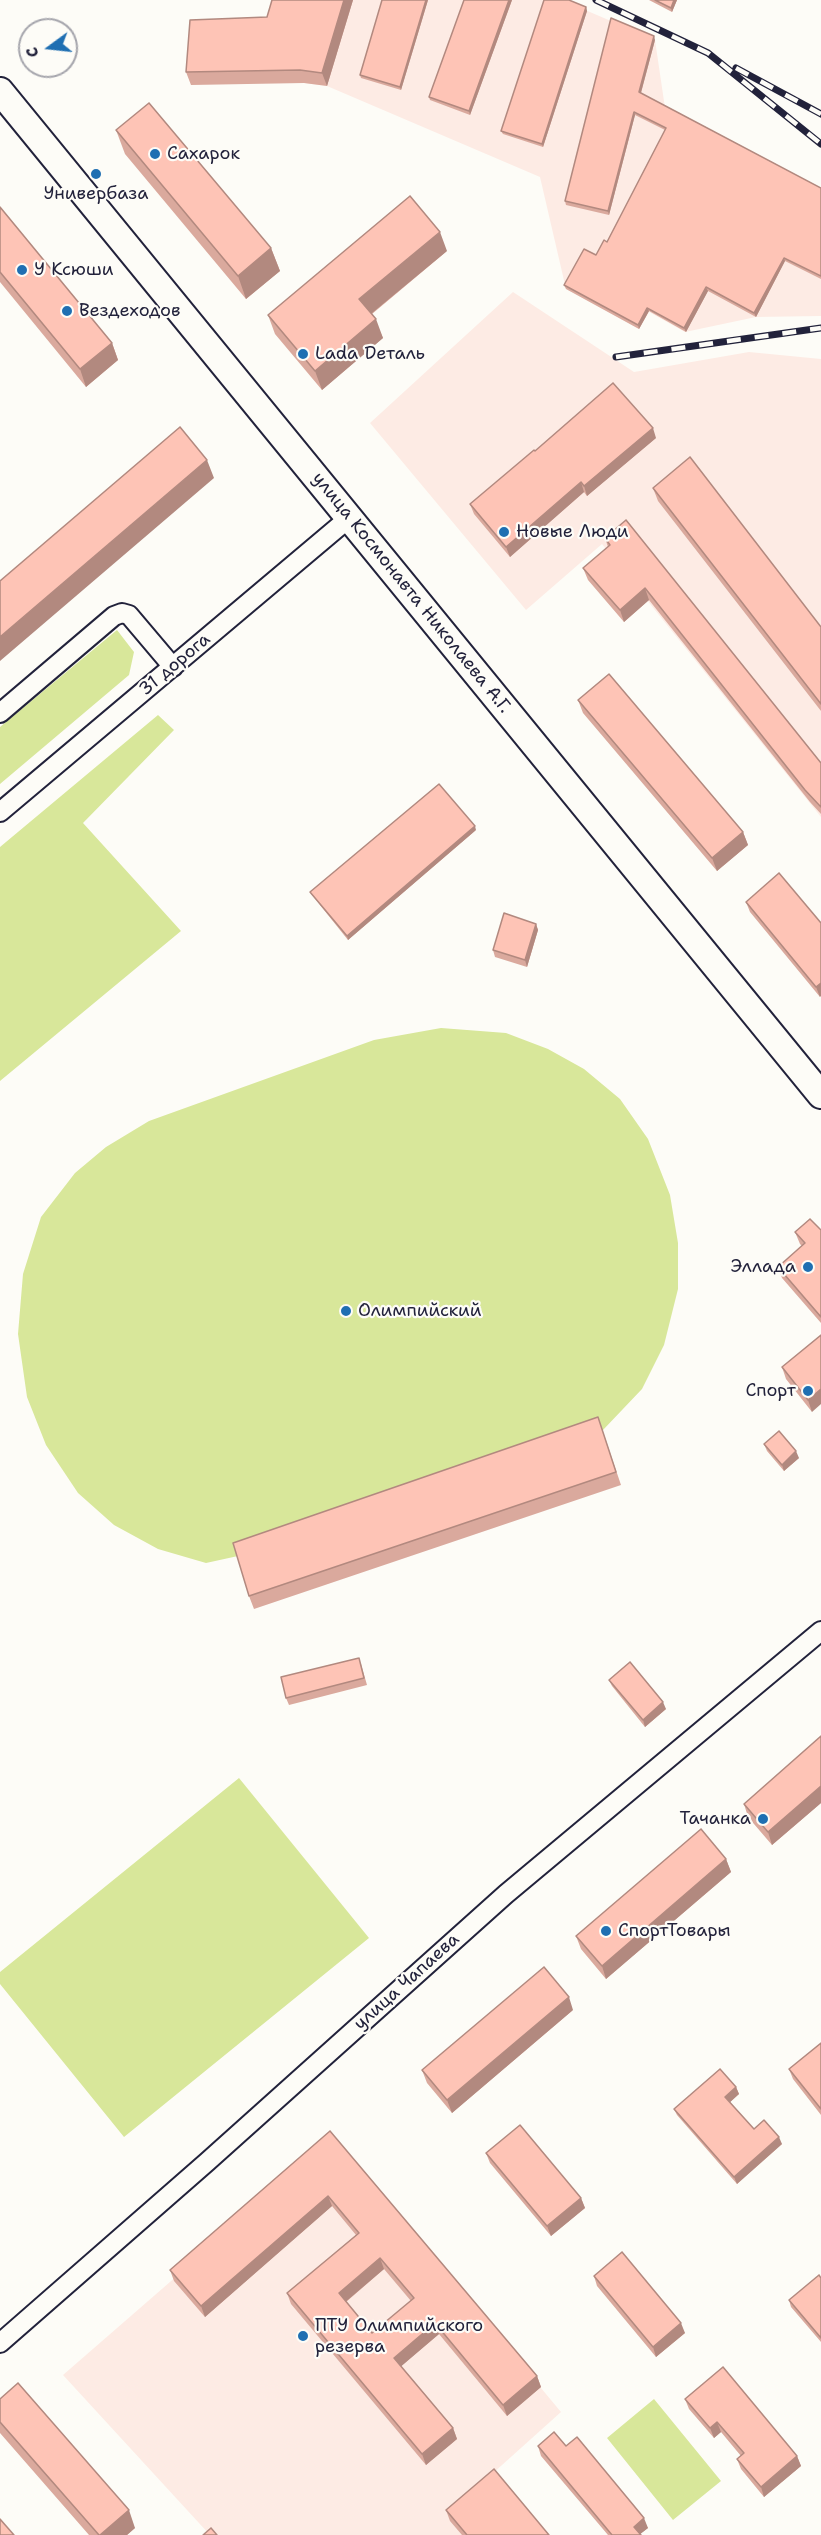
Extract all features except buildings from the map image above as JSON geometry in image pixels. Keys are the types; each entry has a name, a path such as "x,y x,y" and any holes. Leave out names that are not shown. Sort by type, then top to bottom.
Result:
{"street":[{"name":"улица Космонавта Николаева А.Г.","path":"0,91 821,1095"},
{"name":"31 дорога","path":"0,812 350,518"},
{"path":"0,713 114,616 122,612 129,615 172,667"},
{"name":"улица Чапаева","path":"0,2343 207,2162 506,1894 821,1631"}],"shaded area":[{"path":"328,0 562,0 655,40 665,108 821,191 821,316 756,317 685,332 649,312 639,329 566,289 540,177 327,86 304,83"},
{"path":"513,292 634,372 749,352 821,359 821,817 602,544 526,610 370,423"},
{"name":"ПТУ Олимпийского резерва","path":"379,2194 561,2412 462,2501 488,2535 210,2535 63,2375 247,2215"}],"green space":[{"path":"117,630 134,652 129,675 0,784 0,727"},
{"path":"158,715 174,730 83,823 181,931 0,1081 0,847"},
{"name":"Олимпийский","path":"441,1028 506,1033 548,1049 584,1069 620,1099 648,1139 670,1195 678,1243 678,1289 664,1345 642,1389 603,1430 238,1556 206,1563 158,1549 114,1525 78,1493 46,1445 27,1397 18,1334 23,1274 41,1217 75,1173 106,1147 149,1121 374,1040"},
{"path":"239,1778 369,1938 124,2137 0,1984 0,1972"},
{"path":"654,2399 721,2481 673,2520 607,2438"}],"railway":[{"path":"596,0 708,53 821,144"},
{"path":"736,68 821,114"},
{"path":"616,357 821,328"}],"place":[{"name":"Сахарок","path":"155,154"},
{"name":"Универбаза","path":"96,174"},
{"name":"У Ксюши","path":"22,270"},
{"name":"Вездеходов","path":"67,311"},
{"name":"Lada Dеталь","path":"303,354"},
{"name":"Новые Люди","path":"504,532"},
{"name":"Эллада","path":"808,1267"},
{"name":"Олимпийский","path":"346,1311"},
{"name":"Спорт","path":"808,1391"},
{"name":"Тачанка","path":"763,1819"},
{"name":"СпортТовары","path":"606,1931"},
{"name":"ПТУ Олимпийского резерва","path":"303,2336"}]}
